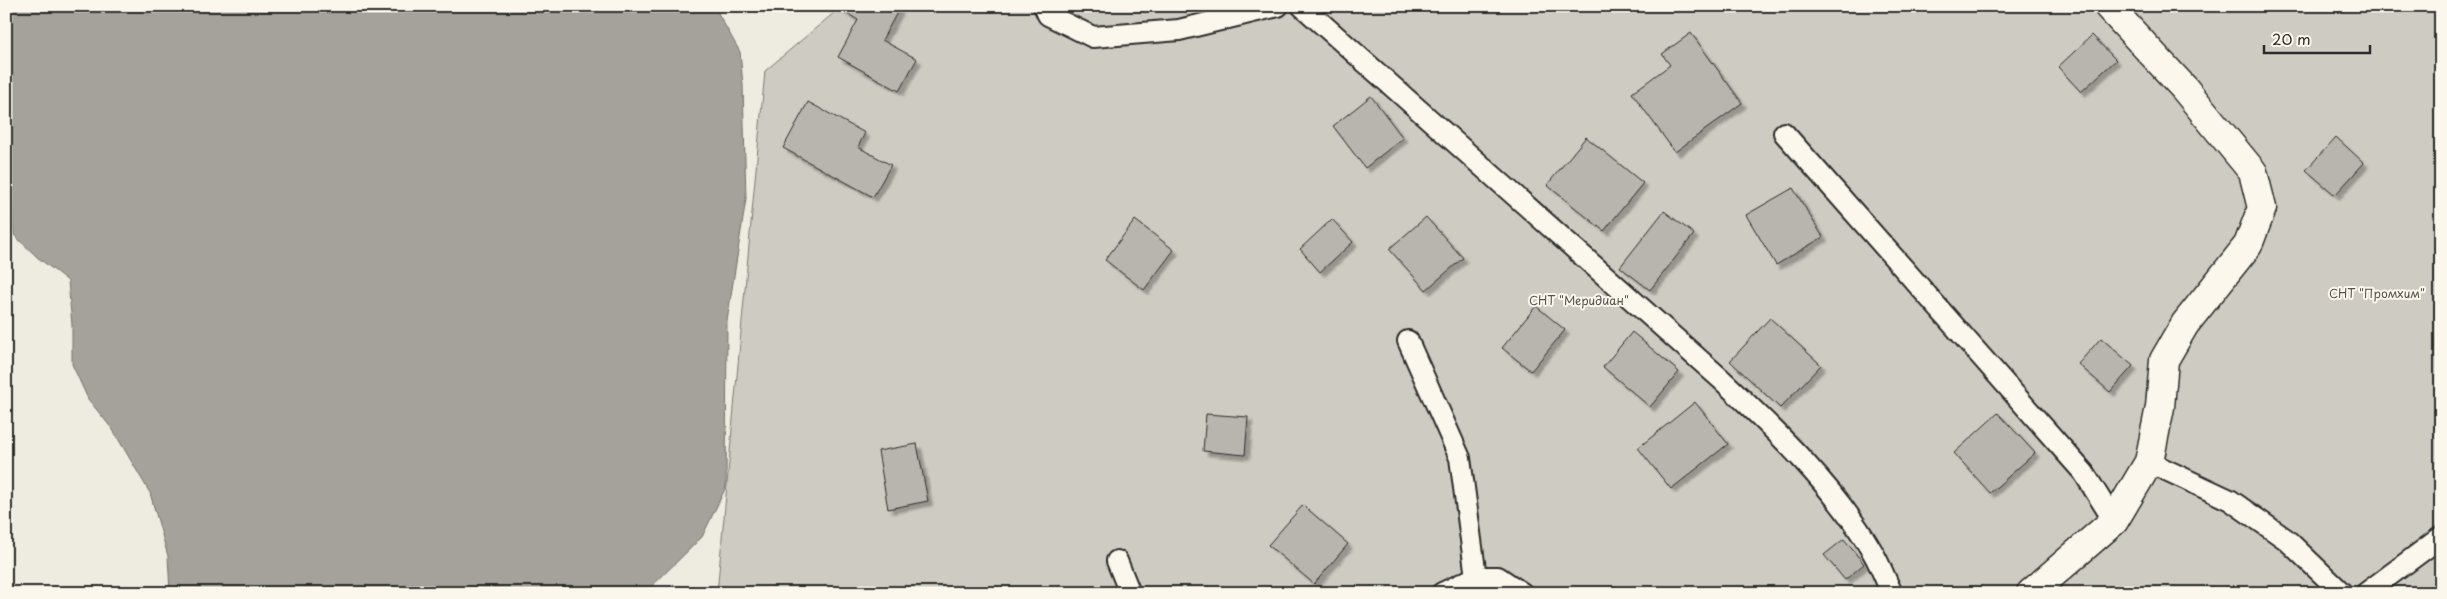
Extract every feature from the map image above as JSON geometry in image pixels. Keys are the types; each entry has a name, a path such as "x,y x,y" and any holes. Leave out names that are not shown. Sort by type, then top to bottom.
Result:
{"street":[{"path":"2031,593 2114,521 2149,462 2160,407 2164,360 2185,324 2248,245 2262,208 2253,172 2184,88 2108,6"}],"lane":[{"path":"1044,6 1048,15 1093,37 1179,30 1278,6"},
{"path":"1302,6 1721,379 1784,439 1834,498 1872,551 1892,593"},
{"path":"1784,133 2084,473 2114,521"},
{"path":"1408,340 1460,458 1476,577"},
{"path":"2149,462 2230,500 2286,540 2342,593"},
{"path":"2376,590 2441,537"},
{"path":"1117,561 1130,593"},
{"path":"1442,593 1476,577 1498,576 1522,593"}],"green space":[{"name":"СНТ \"Меридиан\"","path":"842,6 2441,6 2441,593 717,593 765,71"}],"shaded area":[{"path":"6,6 714,6 740,52 743,85 746,199 727,321 726,487 702,537 645,593 170,593 168,556 150,493 113,430 88,399 72,364 72,325 68,281 37,257 14,235 10,167 6,163"}],"building":[{"path":"835,6 894,6 899,9 882,40 917,59 899,91 838,57 858,20"},
{"path":"1691,33 1742,103 1675,152 1632,93 1670,65 1662,54"},
{"path":"2092,35 2116,60 2081,92 2058,67"},
{"path":"1371,96 1403,138 1365,168 1333,126"},
{"path":"808,102 865,133 858,147 891,165 873,197 783,148"},
{"path":"1586,137 1643,183 1604,231 1547,185"},
{"path":"2336,137 2364,163 2335,195 2306,170"},
{"path":"1793,188 1823,237 1776,265 1746,215"},
{"path":"1664,211 1694,234 1650,290 1620,267"},
{"path":"1426,217 1463,258 1426,290 1389,249"},
{"path":"1332,219 1353,242 1320,272 1300,249"},
{"path":"1135,220 1174,250 1144,290 1105,260"},
{"path":"1536,306 1565,330 1531,371 1502,348"},
{"path":"1770,318 1821,365 1780,408 1730,361"},
{"path":"1632,332 1679,372 1650,407 1603,367"},
{"path":"2101,338 2133,366 2110,392 2078,364"},
{"path":"1695,402 1728,444 1671,489 1638,448"},
{"path":"1998,413 2035,453 1990,493 1954,453"},
{"path":"1206,414 1248,417 1245,455 1203,451"},
{"path":"917,444 928,501 888,509 878,451"},
{"path":"1303,505 1348,544 1314,584 1268,545"},
{"path":"1844,539 1864,564 1845,580 1824,555"}],"park label":[{"name":"СНТ \"Промхим\"","path":"2377,293"}]}
